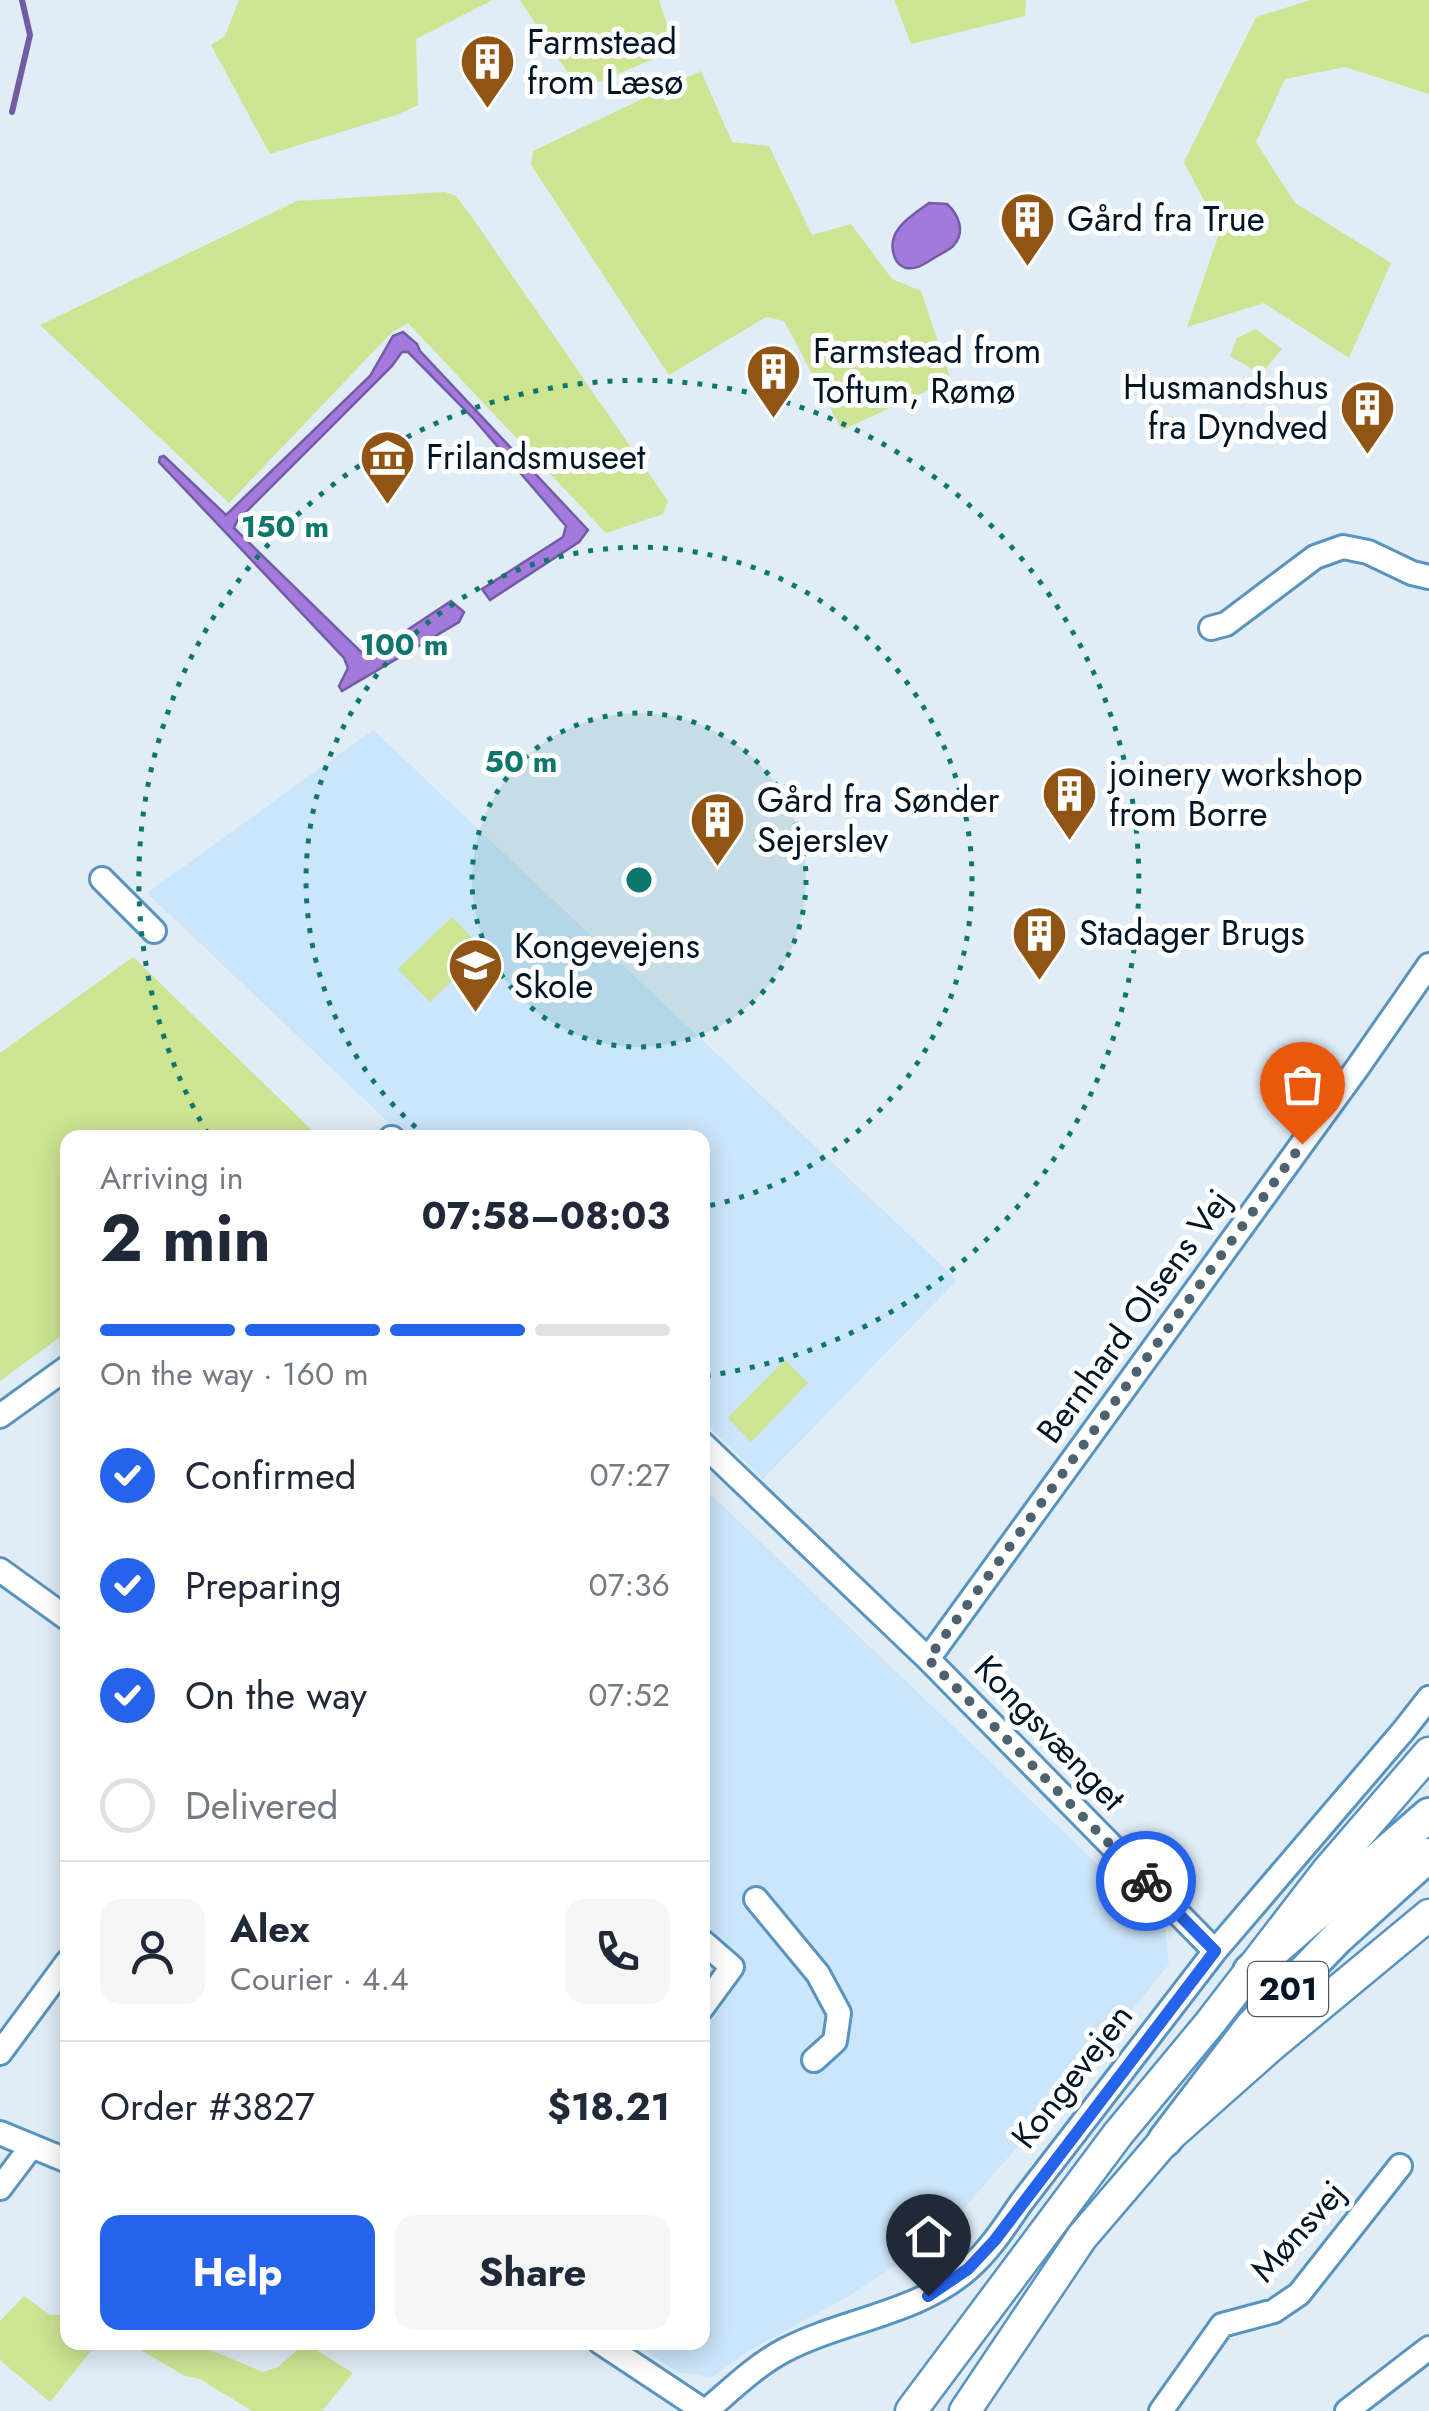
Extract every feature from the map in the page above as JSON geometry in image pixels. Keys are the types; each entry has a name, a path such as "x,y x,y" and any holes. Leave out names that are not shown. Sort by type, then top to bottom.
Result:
{"highway":[{"name":"201","path":"1250,1971 1429,1815"},
{"name":"201","path":"1165,2140 1252,2026 1337,1938 1429,1855"}],"main road":[{"name":"201","path":"1250,1971 1328,1870 1429,1753"},
{"name":"201","path":"965,2411 1082,2238 1165,2140 1429,1915"},
{"name":"Kongevejen","path":"911,2411 1118,2134 1250,1971"}],"street":[{"path":"1211,628 1226,624 1316,557 1343,547 1368,552 1429,577"},
{"path":"102,880 154,931"},
{"name":"Bernhard Olsens Vej","path":"928,1659 1429,965"},
{"path":"0,1416 60,1373"},
{"name":"Kongsvænget","path":"710,1451 928,1659 1215,1951"},
{"path":"0,1570 60,1614"},
{"name":"Kongevejen","path":"705,2411 758,2367 786,2350 928,2296 968,2269 995,2240 1215,1951 1429,1698"},
{"path":"756,1899 818,1974 839,2014 835,2041 814,2060"},
{"path":"710,1948 732,1968 710,1997"},
{"path":"0,2054 60,1972"},
{"path":"0,2133 60,2157"},
{"path":"0,2188 30,2146"},
{"name":"Mønsvej","path":"1161,2411 1222,2324 1274,2312 1299,2294 1400,2166"},
{"path":"1346,2411 1429,2348"},
{"path":"612,2350 705,2411"}],"shaded area":[{"path":"929,203 947,204 951,208 959,223 958,240 925,264 906,268 896,260 893,240 901,225"},
{"path":"403,332 588,530 579,542 490,600 482,589 563,537 566,526 473,418 408,352 402,352 234,528 361,652 374,652 451,601 464,612 459,622 342,691 339,686 348,668 344,658 159,462 164,456 226,515 370,376 393,336"},
{"name":"Kongevejens Skole","path":"373,730 957,1280 763,1479 710,1428 710,1130 397,1130 147,893"},
{"path":"710,1494 1165,1929 1169,1964 1077,2078 939,2237 847,2297 748,2351 712,2377 677,2372 644,2350 710,2350"}],"green space":[{"path":"239,0 493,0 416,39 418,105 270,154 211,45 225,36"},
{"path":"520,0 659,0 675,50 579,90"},
{"path":"894,0 1026,0 1025,16 911,44"},
{"path":"1311,0 1429,0 1429,94 1345,67 1285,79 1256,142 1295,203 1391,263 1349,358 1264,303 1187,327 1220,231 1184,162 1256,17"},
{"path":"701,71 732,142 769,146 812,235 851,224 892,279 921,291 951,380 842,430 784,321 766,317 669,375 531,165 533,151"},
{"path":"445,192 456,196 471,216 668,501 663,514 606,533 408,323 391,333 229,503 40,325 297,201"},
{"path":"1256,329 1282,349 1261,374 1230,356 1237,338"},
{"path":"452,917 484,950 430,1002 398,969"},
{"path":"133,957 312,1130 60,1130 60,1337 0,1381 0,1053"},
{"path":"785,1360 808,1383 751,1442 728,1418"},
{"path":"24,2296 50,2315 60,2315 60,2350 93,2350 50,2402 0,2360 0,2321"},
{"path":"141,2350 210,2350 263,2372 278,2367 297,2350 316,2350 353,2373 322,2411 252,2411 200,2379 185,2376"}],"waterway":[{"path":"12,112 30,35 22,0"}],"way so far":[{"path":"1146,1881 928,1659 1302,1144"}],"place":[{"name":"Farmstead from Læsø","path":"488,111"},
{"name":"Gård fra True","path":"1028,268"},
{"name":"Farmstead from Toftum, Rømø","path":"774,420"},
{"name":"Husmandshus fra Dyndved","path":"1367,456"},
{"name":"Frilandsmuseet","path":"387,506"},
{"name":"joinery workshop from Borre","path":"1070,843"},
{"name":"Gård fra Sønder Sejerslev","path":"718,869"},
{"name":"Stadager Brugs","path":"1040,982"},
{"name":"Kongevejens Skole","path":"475,1015"}],"route":[{"path":"928,2296 968,2269 995,2240 1215,1951 1146,1881"}]}
